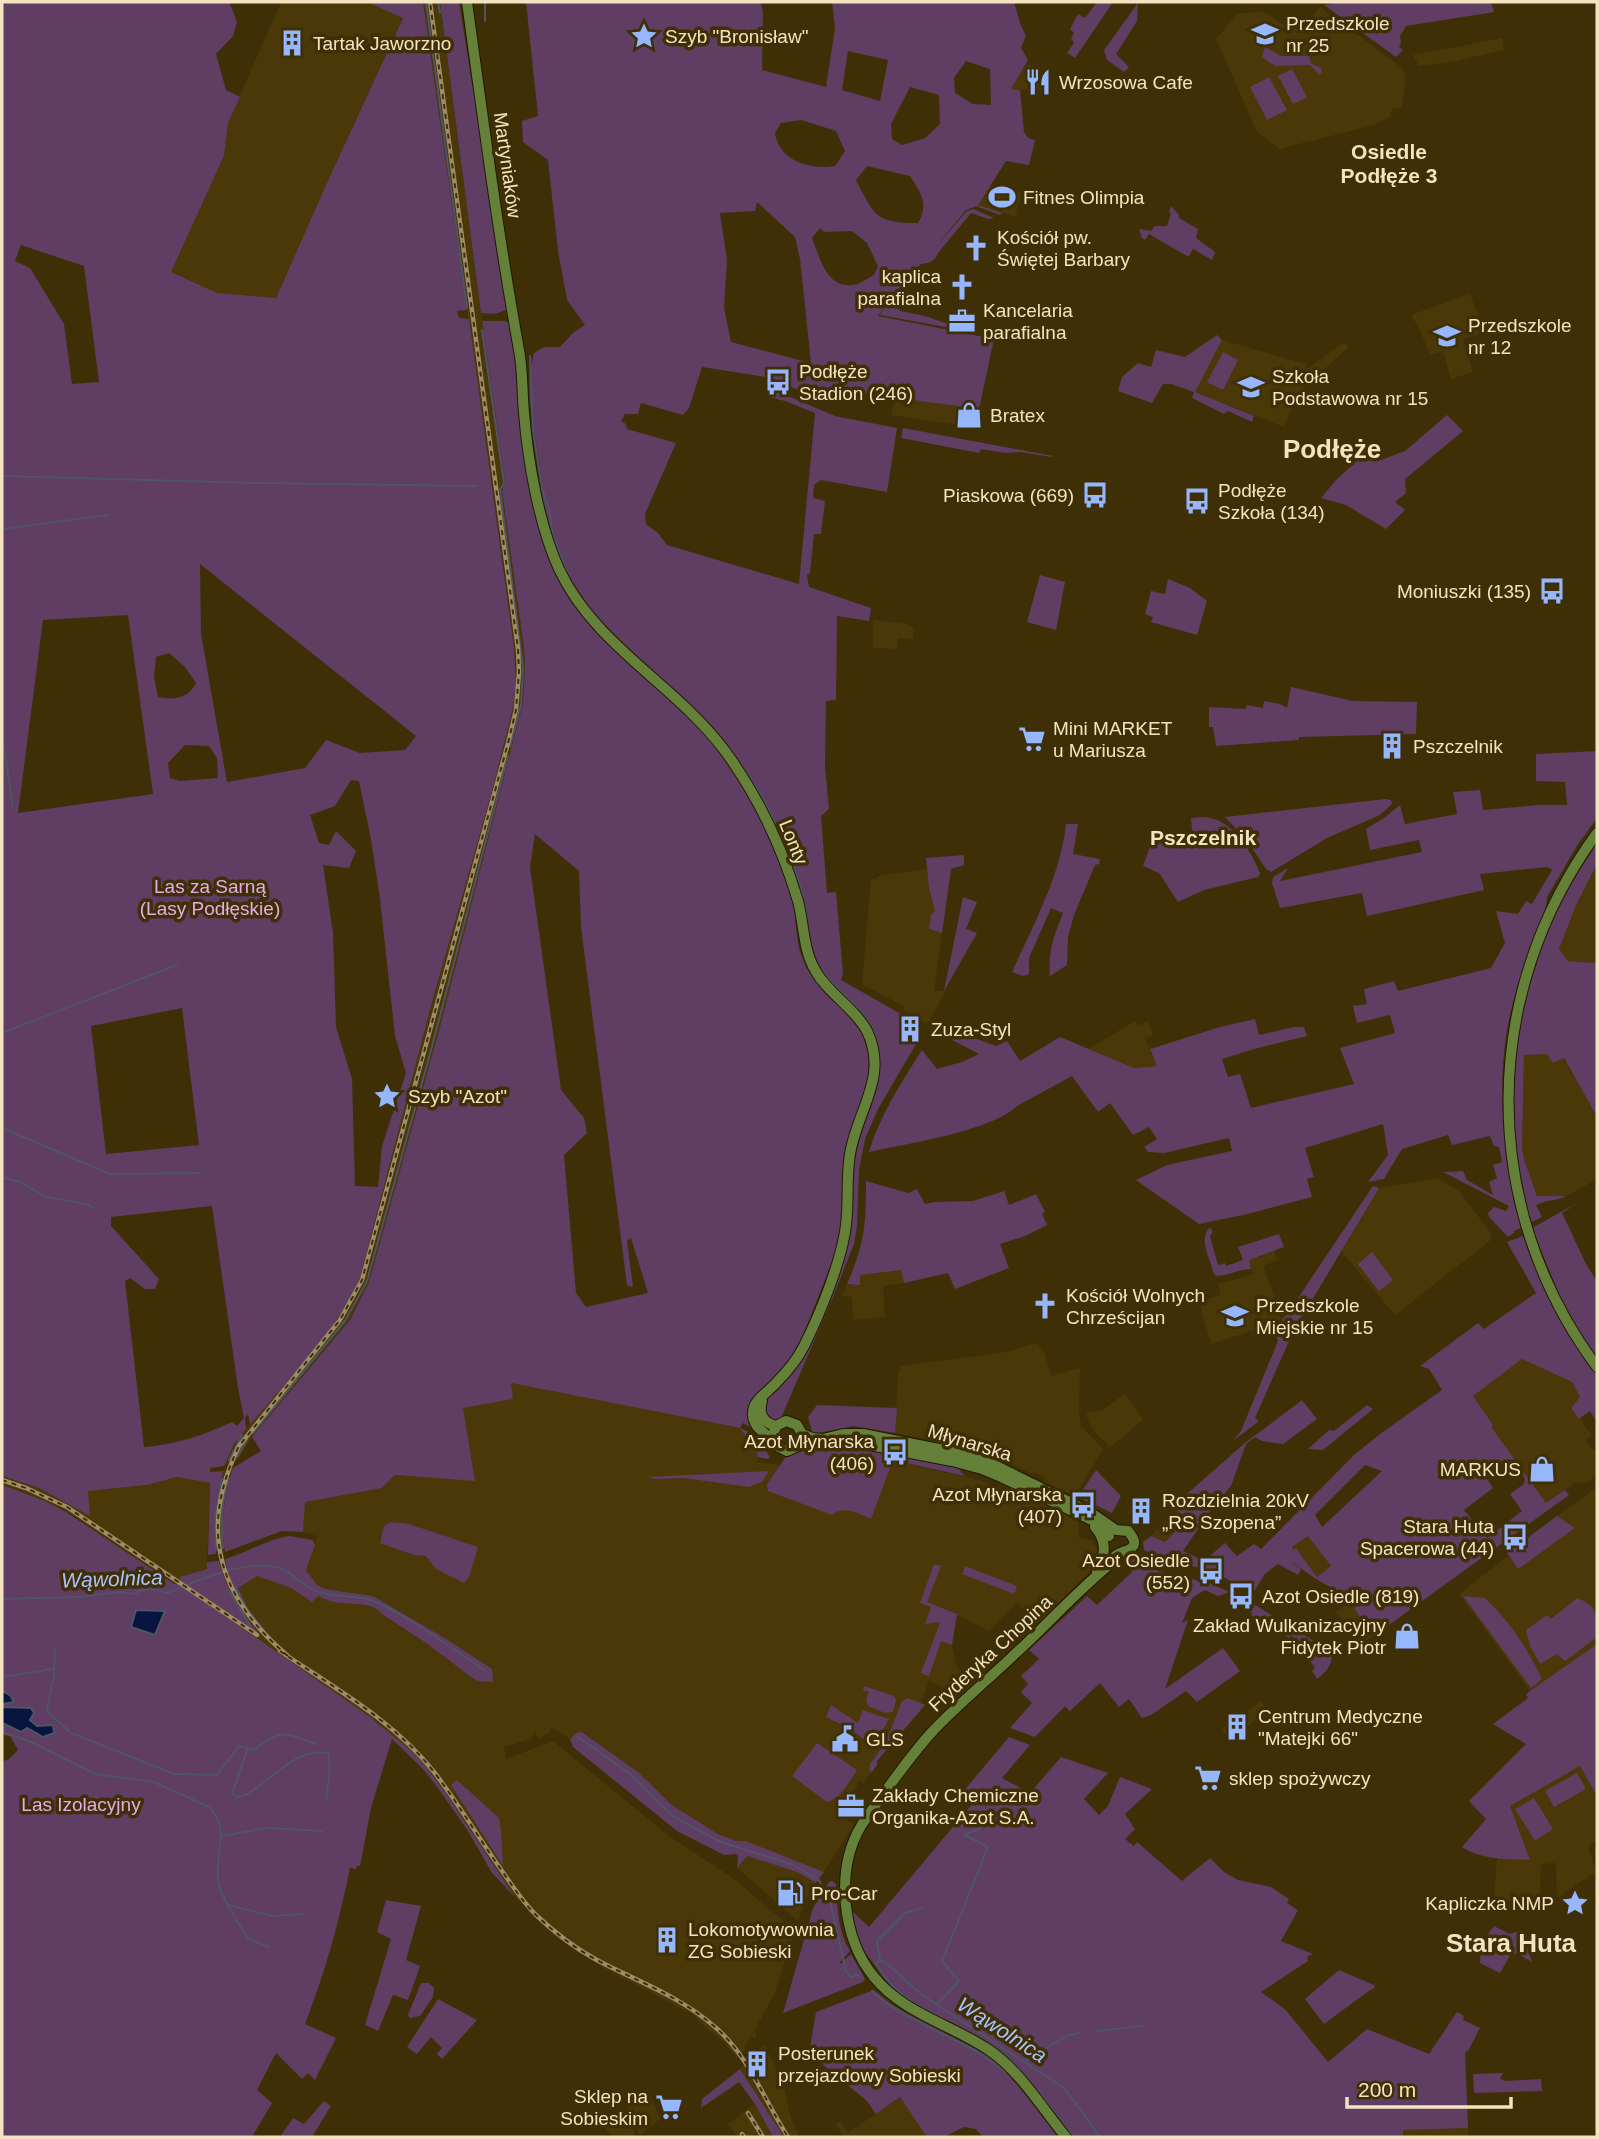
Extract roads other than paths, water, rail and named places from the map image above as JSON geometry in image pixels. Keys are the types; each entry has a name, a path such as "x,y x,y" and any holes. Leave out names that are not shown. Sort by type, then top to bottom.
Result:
{"main road":[{"name":"Martyniaków","path":"467,2 516,334"},
{"name":"Lonty","path":"516,334 529,454 545,533 560,570 575,598 612,643 705,726 740,774 779,846 799,906 804,938 814,970 859,1019 873,1049 873,1086 850,1150 846,1227 842,1248 802,1350 791,1367 755,1404 754,1417 758,1428 772,1439"},
{"path":"1597,833 1559,892 1533,952 1516,1016 1508,1099 1513,1165 1530,1235 1555,1297 1597,1367"},
{"path":"765,1395 760,1407 762,1416 767,1423 776,1426"},
{"path":"791,1421 797,1424 802,1434 798,1446 793,1450 782,1450 772,1439 780,1422 791,1421"},
{"name":"Młynarska","path":"802,1434 823,1439 843,1434 863,1434 986,1461 1090,1512 1113,1533"},
{"name":"Młynarska","path":"798,1446 805,1443 864,1443 982,1469 1098,1523 1113,1533"},
{"path":"1087,1519 1100,1533 1104,1543 1104,1558 1096,1576"},
{"name":"Młynarska","path":"1113,1533 1120,1529 1128,1531 1133,1537 1133,1544"},
{"path":"1113,1533 1109,1543 1115,1551"},
{"name":"Fryderyka Chopina","path":"1066,2137 1021,2080 998,2057 911,2008 875,1979 867,1968 850,1929 846,1883 851,1853 860,1827 902,1768 932,1732 1096,1576 1115,1551 1128,1551 1133,1544"}],"water":[{"path":"136,1610 165,1611 155,1635 131,1627"},
{"path":"2,1691 10,1695 14,1702 3,1704 2,1707"},
{"path":"2,1707 31,1708 34,1713 30,1720 37,1726 53,1725 54,1733 43,1737 27,1728 21,1732 2,1723"}],"waterway":[{"path":"426,2 467,307"},
{"path":"438,2 440,13"},
{"path":"485,2 485,21"},
{"path":"482,330 504,483 500,490 523,668 521,705 510,747"},
{"path":"530,356 533,431 542,488 553,536 569,576"},
{"path":"2,476 477,486"},
{"path":"2,529 109,515"},
{"path":"2,732 13,808"},
{"path":"253,1433 345,1321 367,1281 508,756"},
{"path":"739,762 761,796 782,837 798,879 807,918"},
{"path":"1593,849 1597,843"},
{"path":"817,963 832,983 866,1018 876,1041"},
{"path":"2,1033 177,965"},
{"path":"2,1128 110,1174 201,1173"},
{"path":"2,1177 20,1182 46,1197 86,1204 94,1208"},
{"path":"229,1460 242,1435"},
{"path":"237,1457 247,1440"},
{"path":"216,1550 215,1516 222,1479"},
{"path":"223,1548 222,1513 229,1479"},
{"name":"Wąwolnica","path":"2,1599 79,1597 120,1592 135,1594 147,1589 168,1593 224,1572 269,1566 282,1569 318,1592 376,1602 418,1625 486,1671"},
{"path":"236,1589 260,1626"},
{"path":"229,1591 250,1625"},
{"path":"55,1650 48,1712 71,1733 174,1774 217,1775 239,1746 254,1750 278,1736 290,1735 316,1744"},
{"path":"2,1677 53,1669"},
{"path":"2,1732 29,1741 95,1774 154,1782 209,1807 220,1824 221,1842 217,1870 223,1896 248,1939 269,1947"},
{"name":"Wąwolnica","path":"578,1737 629,1773 674,1817 721,1842 791,1864 818,1879 829,1897 846,1971 851,1977 860,1974"},
{"path":"247,1750 232,1794 237,1797 246,1795 284,1766 305,1755 328,1753 330,1769 326,1798"},
{"path":"937,2004 959,1981 942,1961 988,1847 964,1835 983,1827"},
{"path":"223,1836 266,1828 322,1831"},
{"path":"228,1905 273,1916 303,1914"},
{"path":"880,1959 877,1941 905,1913 922,1908"},
{"name":"Wąwolnica","path":"1030,2082 999,2050 931,2013 899,1992 876,1963 879,1960 885,1962 922,1995 1061,2086 1100,2137"},
{"path":"872,1991 903,2014 973,2050 1005,2072"},
{"path":"1097,2031 1142,2026"},
{"path":"1025,2061 1066,2036 1079,2033"},
{"path":"1038,2091 1074,2137"}],"railway":[{"path":"288,1656 245,1610 231,1586 222,1560 218,1534 226,1477 239,1446 340,1320 362,1280 516,710 518,649 430,2"},
{"path":"2,1480 67,1507 257,1635"},
{"path":"280,1651 362,1706 418,1753 443,1784 521,1898 536,1915 571,1944 687,2006 715,2027 747,2065 788,2137"},
{"path":"748,2113 763,2137"}],"place":[{"name":"Przedszkole nr 25","path":"1265,34"},
{"name":"Szyb \"Bronisław\"","path":"644,36"},
{"name":"Tartak Jaworzno","path":"292,43"},
{"name":"Wrzosowa Cafe","path":"1038,82"},
{"name":"Fitnes Olimpia","path":"1002,197"},
{"name":"Kościół pw. Świętej Barbary","path":"976,248"},
{"name":"kaplica parafialna","path":"962,287"},
{"name":"Kancelaria parafialna","path":"962,321"},
{"name":"Przedszkole nr 12","path":"1447,336"},
{"name":"Podłęże Stadion (246)","path":"778,382"},
{"name":"Szkoła Podstawowa nr 15","path":"1251,387"},
{"name":"Bratex","path":"969,415"},
{"name":"Piaskowa (669)","path":"1095,495"},
{"name":"Podłęże Szkoła (134)","path":"1197,501"},
{"name":"Moniuszki (135)","path":"1552,591"},
{"name":"Mini MARKET u Mariusza","path":"1032,739"},
{"name":"Pszczelnik","path":"1392,746"},
{"name":"Zuza-Styl","path":"910,1029"},
{"name":"Szyb \"Azot\"","path":"387,1096"},
{"name":"Kościół Wolnych Chrześcijan","path":"1045,1306"},
{"name":"Przedszkole Miejskie nr 15","path":"1235,1316"},
{"name":"Azot Młynarska (406)","path":"895,1452"},
{"name":"MARKUS","path":"1542,1469"},
{"name":"Azot Młynarska (407)","path":"1083,1505"},
{"name":"Rozdzielnia 20kV „RS Szopena”","path":"1141,1511"},
{"name":"Stara Huta Spacerowa (44)","path":"1515,1537"},
{"name":"Azot Osiedle (552)","path":"1211,1571"},
{"name":"Azot Osiedle (819)","path":"1241,1596"},
{"name":"Zakład Wulkanizacyjny Fidytek Piotr","path":"1407,1636"},
{"name":"Centrum Medyczne \"Matejki 66\"","path":"1237,1727"},
{"name":"GLS","path":"845,1739"},
{"name":"sklep spożywczy","path":"1208,1778"},
{"name":"Zakłady Chemiczne Organika-Azot S.A.","path":"851,1806"},
{"name":"Pro-Car","path":"790,1893"},
{"name":"Kapliczka NMP","path":"1575,1903"},
{"name":"Lokomotywownia ZG Sobieski","path":"667,1940"},
{"name":"Posterunek przejazdowy Sobieski","path":"757,2064"},
{"name":"Sklep na Sobieskim","path":"669,2107"}],"district":[{"name":"Osiedle Podłęże 3","path":"1389,164"},
{"name":"Podłęże","path":"1332,449"},
{"name":"Pszczelnik","path":"1203,838"},
{"name":"Stara Huta","path":"1511,1943"}],"park label":[{"name":"Las za Sarną (Lasy Podłęskie)","path":"210,897"},
{"name":"Las Izolacyjny","path":"81,1804"}]}
